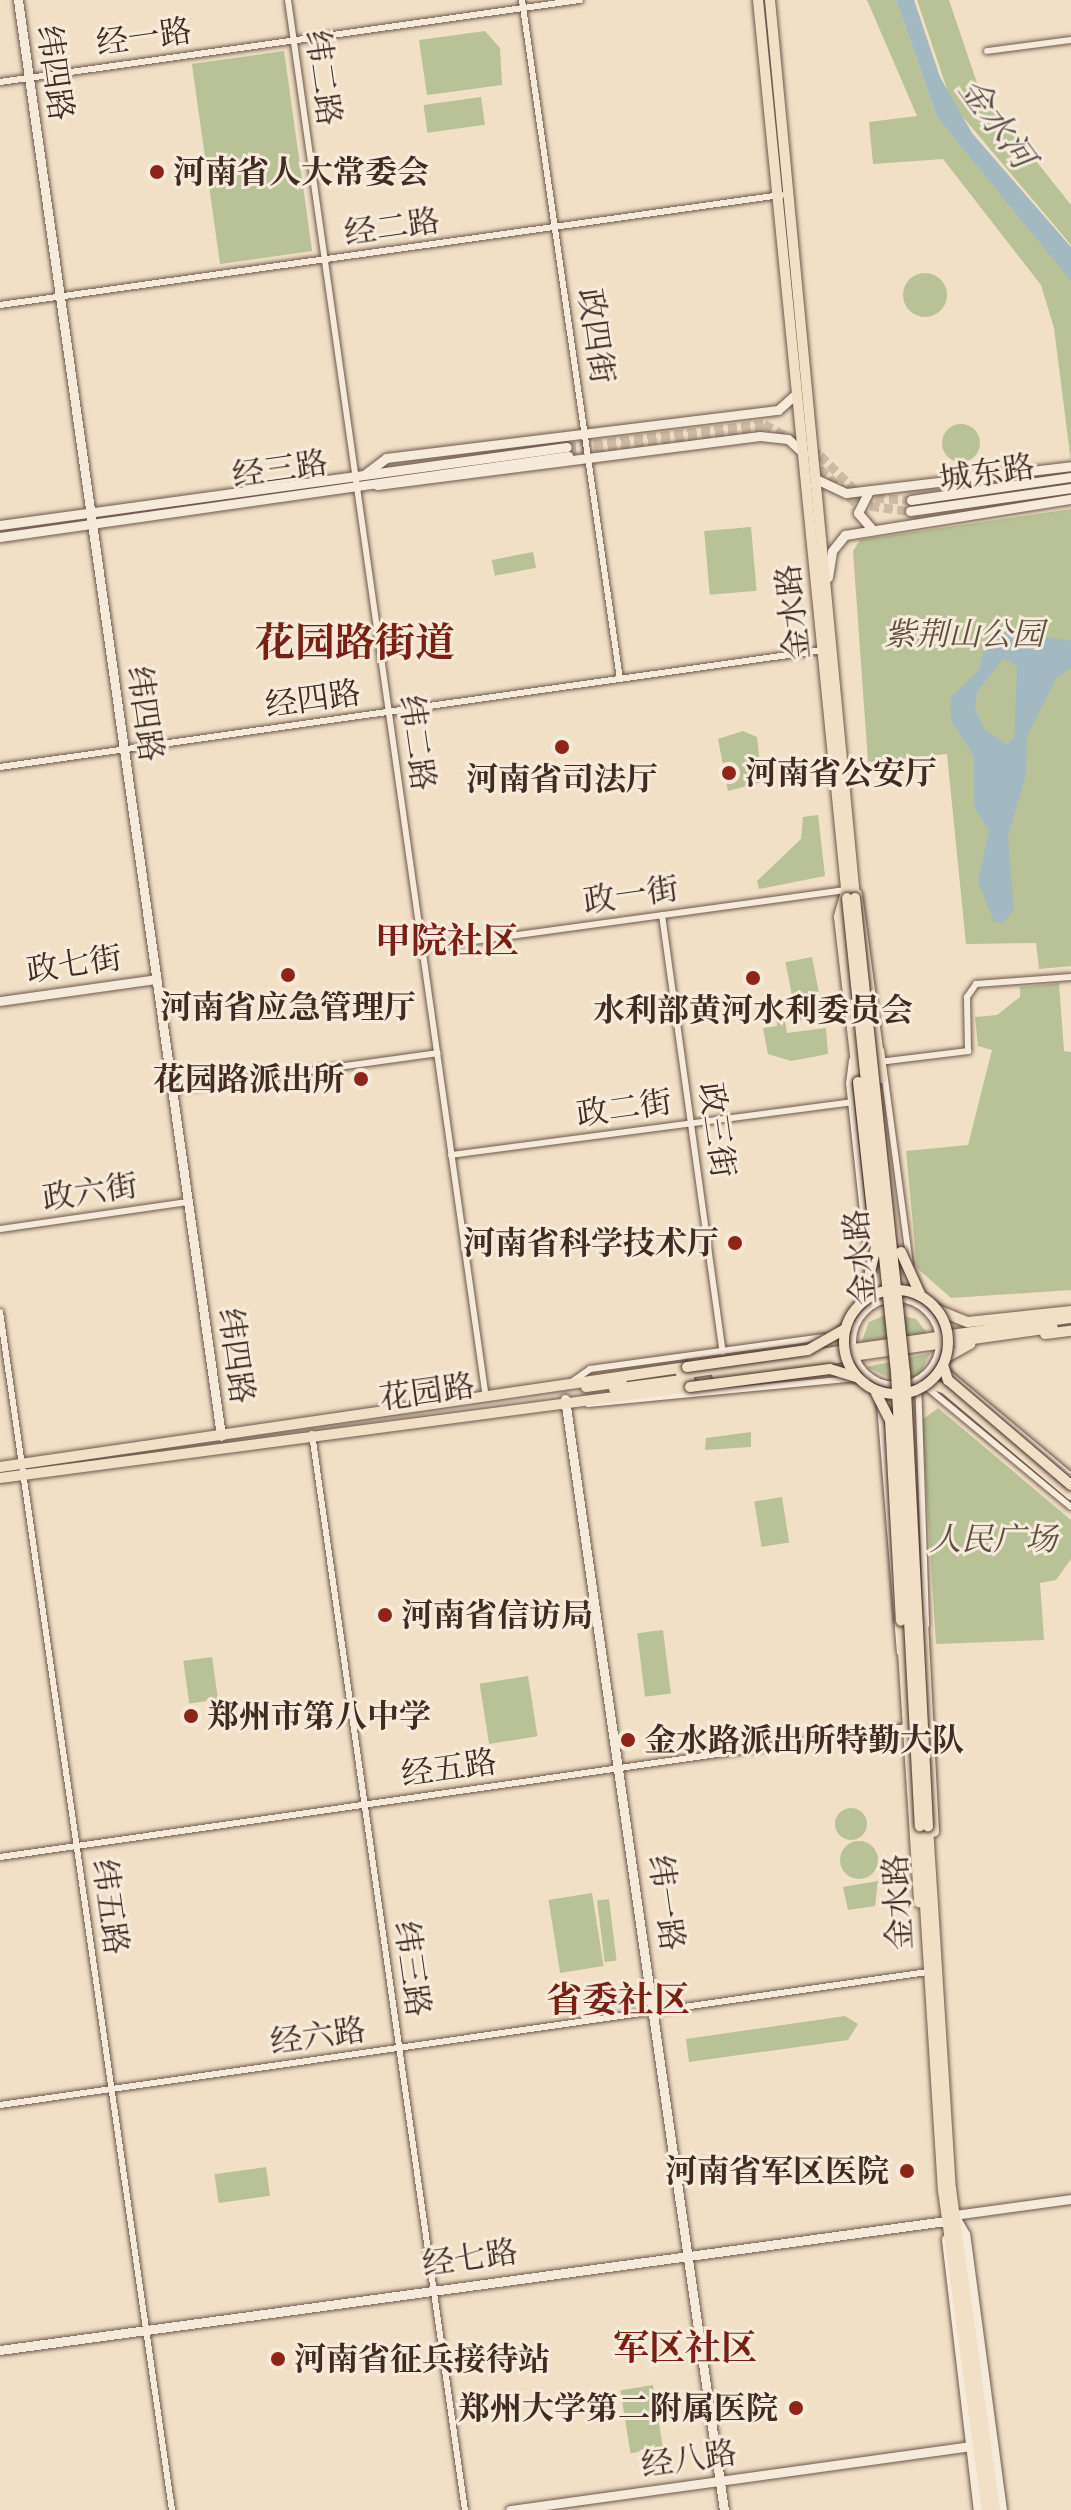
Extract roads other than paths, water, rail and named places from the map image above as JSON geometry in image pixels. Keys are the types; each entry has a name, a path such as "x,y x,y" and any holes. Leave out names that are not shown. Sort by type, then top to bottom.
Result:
{"main road":[{"name":"金水路","path":"758,0 823,650 899,1297 930,1938 950,2216"},
{"name":"金水路","path":"770,0 828,577 851,894"},
{"path":"851,894 878,1044 902,1262 919,1301"},
{"path":"851,894 839,917 876,1247 846,1355 870,1382 890,1420 913,1872 930,1938"},
{"path":"861,1305 889,1291 968,1322 1071,1311"},
{"path":"935,1309 947,1336 941,1362 948,1380 1071,1485"},
{"path":"939,1341 1071,1318"},
{"path":"564,1394 1071,1325"},
{"name":"花园路","path":"0,1467 22,1469 312,1434 564,1394 687,1367 808,1350 852,1326"},
{"path":"930,1938 924,1648 912,1431 923,1384 941,1362 971,1344 1071,1331"},
{"name":"花园路","path":"0,1478 22,1469 221,1436 486,1398 690,1387 830,1369 900,1394 923,1384"},
{"path":"923,1384 945,1389 1071,1495"},
{"name":"金水路","path":"930,1938 928,1972 950,2216 987,2510"},
{"name":"金水路","path":"956,2274 995,2510"}],"street":[{"name":"纬四路","path":"18,0 221,1436"},
{"name":"纬二路","path":"288,0 325,261 361,479 389,712 486,1398"},
{"name":"经一路","path":"0,82 523,4 580,0"},
{"name":"政四街","path":"523,4 620,679"},
{"path":"987,51 1071,40"},
{"name":"经二路","path":"0,305 790,194"},
{"path":"361,479 386,458 778,410 797,393"},
{"path":"361,479 395,488 778,435 803,453"},
{"name":"经三路","path":"0,537 91,518 567,452"},
{"path":"818,480 838,493 1071,466"},
{"name":"城东路","path":"1071,477 911,506 1071,488"},
{"path":"873,490 857,506 873,530"},
{"path":"828,577 839,539 873,530 1071,499"},
{"name":"经三路","path":"0,525 91,518"},
{"name":"经四路","path":"0,767 823,650"},
{"name":"政一街","path":"422,948 662,915 851,894"},
{"name":"政三街","path":"662,915 723,1352"},
{"path":"887,1061 968,1051 967,997 976,984 1071,977"},
{"name":"政七街","path":"0,1001 156,979"},
{"path":"878,1044 887,1061 919,1301 939,1341 941,1362 1071,1476"},
{"path":"854,1049 851,1102 873,1306"},
{"path":"172,1090 437,1053"},
{"name":"政二街","path":"451,1155 851,1102"},
{"name":"政六街","path":"0,1229 188,1202"},
{"path":"870,1382 601,1407 564,1394 590,1369 800,1343 852,1326 873,1306 919,1301"},
{"name":"纬五路","path":"0,1312 172,2510"},
{"path":"852,1326 855,1353 870,1382 893,1634 902,1659"},
{"path":"923,1384 1071,1507"},
{"path":"923,1384 929,1598 924,1648"},
{"name":"纬一路","path":"564,1394 621,1768 724,2510"},
{"name":"纬三路","path":"312,1434 465,2510"},
{"name":"经五路","path":"0,1857 906,1727"},
{"name":"经六路","path":"0,2105 928,1972"},
{"name":"经七路","path":"0,2350 1071,2199"},
{"path":"950,2216 969,2446 978,2510"},
{"path":"950,2216 965,2234 1002,2510"},
{"name":"经八路","path":"510,2510 969,2446"},
{"path":"978,2510 982,2474"}],"water":[{"path":"896,0 914,0 940,77 972,133 1071,247 1071,281 937,117"},
{"path":"1008,630 1071,641 1071,668 1057,677 1027,736 1026,775 1008,836 1014,910 1003,923 994,922 978,881 989,831 974,806 974,757 951,720 950,699 979,670 987,638","holes":["1004,658 1017,667 1014,739 1006,744 985,730 975,709 977,692"]}],"tunnel":[{"path":"567,447 764,424 820,455 862,497 911,500"},
{"path":"568,456 767,433"},
{"path":"810,459 857,504 910,511"}],"place":[{"name":"河南省人大常委会","path":"157,172"},
{"name":"河南省司法厅","path":"562,747"},
{"name":"河南省公安厅","path":"729,773"},
{"name":"河南省应急管理厅","path":"288,975"},
{"name":"水利部黄河水利委员会","path":"753,978"},
{"name":"花园路派出所","path":"361,1079"},
{"name":"河南省科学技术厅","path":"735,1243"},
{"name":"河南省信访局","path":"385,1615"},
{"name":"郑州市第八中学","path":"191,1716"},
{"name":"金水路派出所特勤大队","path":"628,1740"},
{"name":"河南省军区医院","path":"907,2171"},
{"name":"河南省征兵接待站","path":"278,2359"},
{"name":"郑州大学第二附属医院","path":"796,2408"}],"district":[{"name":"花园路街道","path":"355,643"},
{"name":"甲院社区","path":"447,941"},
{"name":"省委社区","path":"618,2000"},
{"name":"军区社区","path":"685,2348"}],"water label":[{"name":"金水河","path":"997,123"}],"park label":[{"name":"紫荆山公园","path":"964,634"},
{"name":"人民广场","path":"993,1539"}]}
